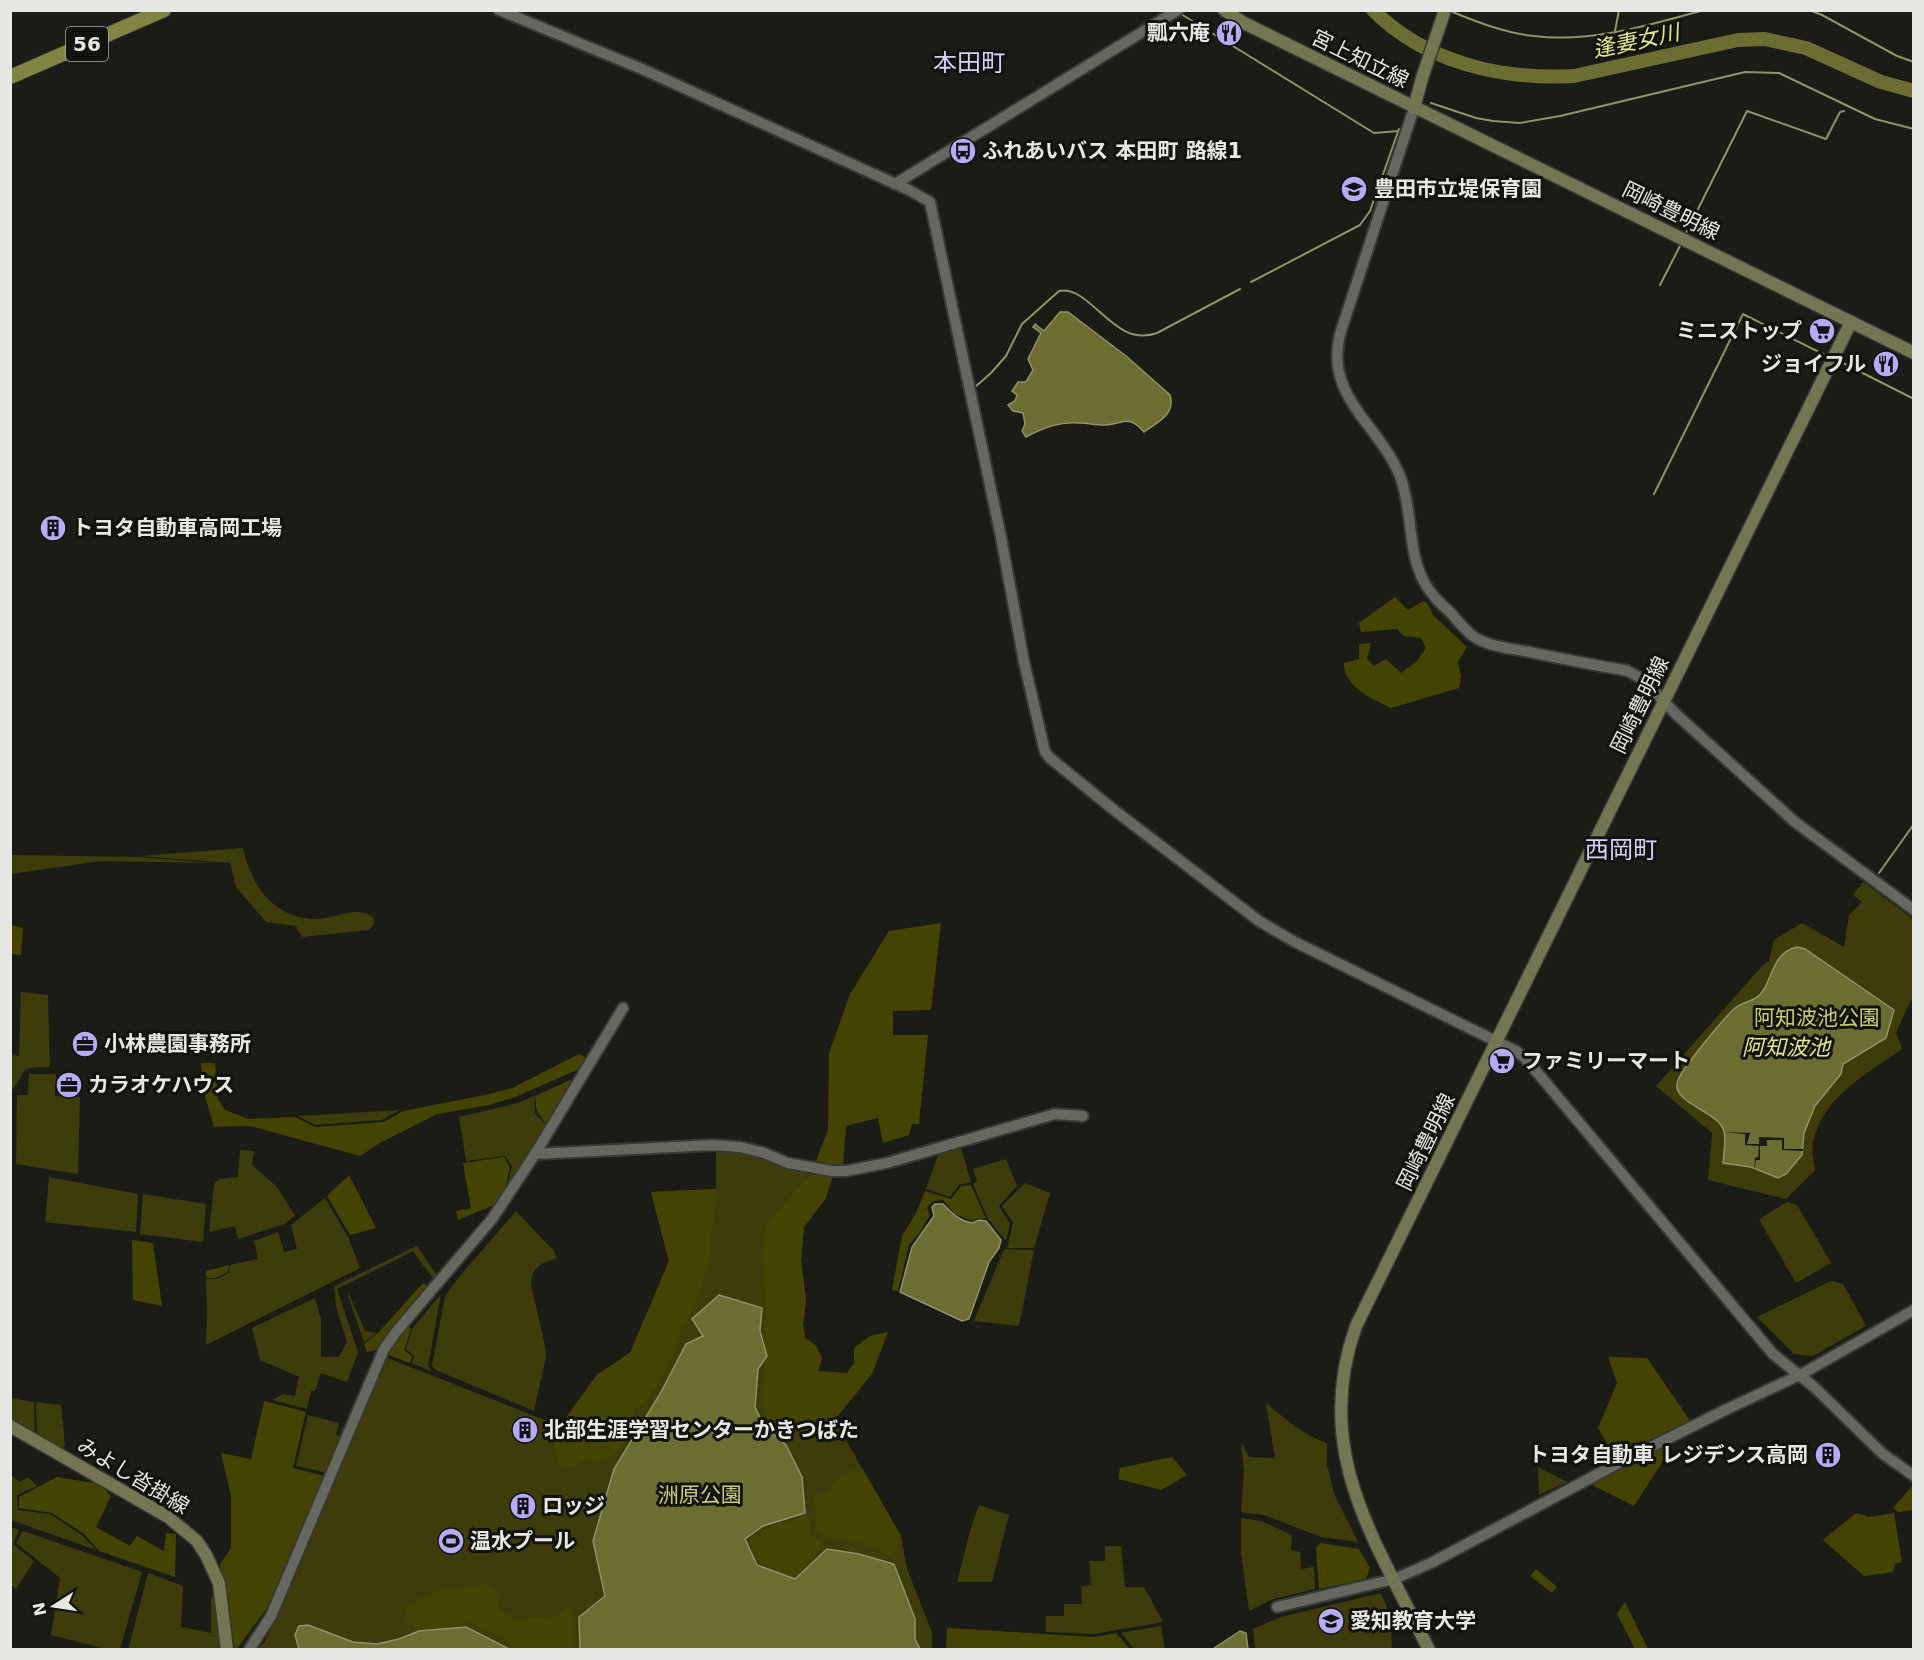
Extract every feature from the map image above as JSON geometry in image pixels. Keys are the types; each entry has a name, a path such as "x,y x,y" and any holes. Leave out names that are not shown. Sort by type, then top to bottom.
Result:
{"main road":[{"name":"56","path":"10,77 164,10"},
{"name":"宮上知立線","path":"1224,10 1244,23 1414,108"},
{"path":"1414,108 1445,10"},
{"name":"岡崎豊明線","path":"1414,108 1851,322 1356,1326 1342,1376 1341,1422 1349,1478 1366,1526 1429,1650"},
{"path":"1851,322 1914,353"},
{"name":"みよし沓掛線","path":"10,1426 168,1517 197,1541 219,1583 227,1650"}],"street":[{"path":"499,10 642,69 930,202 1024,662 1045,752 1114,810 1259,921 1295,942 1516,1051 1689,1252 1773,1354 1800,1376 1883,1454 1914,1476"},
{"path":"895,184 1178,10"},
{"path":"1414,108 1341,331 1336,354 1339,376 1347,397 1393,462 1401,478 1421,574 1439,602 1465,629 1480,640 1514,649 1628,671 1642,680 1795,822 1914,910"},
{"path":"249,1650 271,1616 384,1349 492,1219 535,1154 623,1008"},
{"path":"535,1154 713,1145 740,1147 764,1153 788,1163 832,1171 846,1171 887,1163 1054,1114 1083,1116"},
{"path":"1277,1607 1394,1579 1431,1563 1615,1465 1725,1410 1800,1376 1914,1310"}],"green space":[{"path":"243,848 252,875 259,887 277,907 289,914 318,919 360,912 373,917 374,924 369,930 302,937 296,926 266,922 236,887 230,863 140,856"},
{"path":"11,855 137,857 214,863 101,861 11,874"},
{"name":"阿知波池","path":"1863,882 1913,919 1913,996 1896,1032 1902,1049 1861,1077 1836,1099 1818,1126 1813,1142 1815,1170 1786,1199 1708,1180 1712,1133 1656,1086 1762,966 1769,961 1774,940 1802,923 1844,947 1849,915 1862,902 1853,895"},
{"path":"21,992 48,995 50,1067 26,1069 11,1091 11,1055 19,1056"},
{"path":"29,1074 56,1074 55,1096 80,1097 78,1174 16,1164 17,1095 28,1095"},
{"path":"534,1096 535,1113 547,1126 506,1190 512,1167 505,1156 466,1161 459,1117 518,1103"},
{"path":"400,1110 382,1120 315,1125 298,1116"},
{"path":"960,1144 971,1182 959,1185 950,1197 926,1189 940,1149"},
{"name":"洲原公園","path":"716,1149 737,1151 814,1171 826,1198 804,1227 801,1260 806,1300 803,1325 805,1338 816,1346 822,1358 818,1371 835,1421 901,1536 907,1569 932,1632 932,1649 256,1650 264,1643 284,1599 385,1357 560,1426 597,1375 630,1353 669,1261 651,1192 716,1189"},
{"path":"240,1150 254,1151 252,1165 277,1187 295,1216 284,1224 238,1239 235,1226 209,1232 214,1184 219,1179 238,1177"},
{"path":"1006,1159 1017,1186 999,1206 1010,1224 1006,1241 988,1219 973,1184 977,1182 973,1169"},
{"path":"49,1177 138,1194 136,1232 45,1222"},
{"path":"1025,1183 1050,1193 1034,1248 1007,1248 1013,1223 1002,1206"},
{"path":"143,1194 206,1204 203,1242 140,1234"},
{"path":"325,1198 348,1237 360,1268 206,1345 206,1278 218,1278 229,1272 230,1265 258,1259 254,1241 278,1232 284,1252 297,1249 291,1225"},
{"path":"1787,1202 1797,1205 1831,1263 1796,1283 1759,1219"},
{"path":"516,1211 553,1250 557,1258 538,1267 531,1279 546,1357 534,1411 436,1370 432,1366 445,1296"},
{"path":"417,1246 438,1277 434,1280 413,1251 337,1289 358,1352 347,1382 321,1373 315,1391 311,1391 307,1409 272,1400 283,1394 295,1396 299,1377 260,1360 252,1328 315,1298 321,1319 321,1357 339,1357 347,1342 336,1307 334,1286"},
{"path":"1004,1249 1034,1250 1019,1326 974,1321"},
{"path":"1831,1281 1843,1284 1866,1326 1813,1356 1794,1354 1757,1317"},
{"path":"348,1292 365,1331 377,1333 364,1342 348,1296"},
{"path":"441,1294 428,1366 431,1371 412,1363 414,1356 406,1349 412,1329"},
{"path":"10,1398 34,1402 35,1436 11,1422"},
{"path":"36,1402 61,1405 65,1446 62,1449 37,1436"},
{"path":"1266,1403 1302,1431 1327,1443 1327,1464 1334,1494 1358,1542 1321,1537 1264,1515 1241,1512 1244,1471 1241,1442 1249,1457 1275,1458"},
{"path":"308,1415 339,1423 336,1435 343,1437 327,1473 296,1466"},
{"path":"1538,1467 1567,1482 1539,1495"},
{"path":"11,1475 20,1482 28,1477 37,1486 17,1495 18,1510 50,1514 83,1536 96,1550 11,1520"},
{"path":"979,1505 1009,1515 992,1582 957,1582 970,1531"},
{"path":"1241,1518 1261,1521 1292,1535 1291,1550 1300,1552 1301,1569 1314,1567 1315,1589 1273,1599 1249,1611 1241,1553"},
{"path":"11,1527 19,1530 13,1544 34,1561 16,1589 11,1584"},
{"path":"23,1531 142,1572 120,1649 106,1649 51,1635 60,1578 16,1543"},
{"path":"1105,1546 1121,1546 1125,1587 1144,1587 1163,1622 1093,1634 1046,1632 1046,1616 1064,1616 1064,1604 1082,1604 1081,1586 1091,1585 1089,1561 1105,1561"},
{"path":"148,1573 183,1586 181,1627 211,1633 211,1596 218,1599 222,1649 128,1650"},
{"name":"愛知教育大学","path":"1381,1593 1395,1627 1391,1634 1392,1649 1255,1648 1253,1629 1281,1617"},
{"path":"1161,1626 1165,1649 1134,1649 1121,1633"}],"shaded area":[{"path":"1395,597 1408,610 1423,601 1428,604 1433,615 1467,647 1458,662 1461,676 1459,688 1391,708 1360,691 1348,679 1344,663 1359,659 1359,644 1371,643 1367,659 1374,666 1386,659 1401,673 1417,661 1426,648 1421,638 1404,636 1397,629 1361,632 1359,623"},
{"path":"941,923 931,1010 893,1011 893,1035 928,1035 919,1124 912,1124 909,1135 883,1143 878,1118 846,1126 843,1166 815,1163 828,1130 829,1053 850,994 889,931"},
{"path":"11,925 23,928 21,955 11,954"},
{"path":"579,1054 586,1058 577,1070 515,1097 489,1105 437,1114 378,1144 360,1156 250,1126 214,1127 203,1089 201,1063 215,1063 218,1099 225,1110 248,1119 295,1117 315,1127 384,1122 403,1111 512,1088"},
{"path":"570,1080 574,1084 547,1125 537,1112 535,1096"},
{"path":"504,1157 510,1167 504,1193 499,1203 458,1220 456,1211 471,1208 463,1163"},
{"path":"814,1171 833,1175 826,1198 804,1227 801,1260 806,1300 803,1325 805,1338 816,1346 822,1358 818,1371 847,1373 854,1363 854,1348 870,1336 888,1332 872,1374 824,1433 810,1436 796,1431 784,1434 769,1422 763,1407 766,1304 763,1256 766,1225"},
{"path":"349,1175 376,1228 350,1235 327,1196"},
{"path":"971,1185 986,1219 978,1218 972,1221 955,1214 943,1200 933,1201 927,1208 930,1215 909,1245 898,1291 892,1290 902,1236 916,1213 925,1191 951,1199 961,1186"},
{"path":"717,1189 708,1265 693,1309 657,1386 642,1405 634,1410 623,1445 610,1458 593,1463 584,1460 575,1467 559,1466 555,1447 560,1426 597,1375 630,1353 669,1261 651,1192"},
{"path":"132,1240 153,1243 162,1306 133,1300"},
{"path":"229,1265 228,1271 220,1276 206,1277 206,1271"},
{"path":"423,1283 430,1287 380,1349 367,1352 364,1344 378,1333"},
{"path":"406,1325 411,1329 404,1350 412,1356 410,1363 386,1354"},
{"path":"1608,1357 1647,1358 1691,1422 1617,1461 1598,1428 1617,1383"},
{"path":"264,1401 306,1412 293,1468 325,1476 271,1602 235,1649 220,1564 231,1548 231,1496 221,1453 251,1459"},
{"path":"1664,1446 1663,1461 1634,1506 1594,1486 1593,1482"},
{"path":"1172,1457 1187,1475 1161,1490 1118,1479 1120,1468"},
{"path":"862,1468 901,1536 892,1556 864,1544 827,1537 818,1532 813,1495 828,1494 833,1484 841,1476"},
{"path":"57,1477 100,1484 111,1496 96,1527 130,1546 137,1536 164,1551 166,1533 176,1534 175,1577 99,1551 84,1534 52,1513 19,1508 19,1497"},
{"path":"1913,1485 1913,1510 1898,1512 1893,1508"},
{"path":"1856,1513 1869,1517 1894,1513 1902,1562 1895,1564 1893,1572 1864,1576 1823,1540"},
{"path":"807,1516 812,1535 825,1546 794,1577 760,1563 749,1541 766,1528"},
{"path":"1320,1543 1359,1549 1370,1568 1366,1579 1319,1589 1316,1549"},
{"path":"1536,1569 1557,1587 1552,1593 1530,1576"},
{"path":"485,1584 497,1593 500,1611 520,1621 530,1617 554,1618 566,1607 573,1609 573,1649 512,1649 504,1639 466,1621 442,1634 423,1631 405,1623 406,1606 436,1591"},
{"path":"1625,1602 1648,1649 1635,1649 1617,1614"},
{"path":"947,1628 1094,1637 1116,1633 1130,1649 946,1649"}],"water":[{"path":"1060,312 1068,312 1126,356 1170,395 1170,407 1160,421 1144,432 1129,421 1110,425 1066,423 1026,437 1022,431 1025,424 1023,413 1013,411 1008,405 1015,401 1017,395 1012,391 1018,382 1026,382 1033,370 1028,359 1041,333 1033,327 1035,324 1044,331"},
{"name":"阿知波池","path":"1797,947 1805,949 1894,1010 1886,1038 1843,1064 1841,1074 1815,1106 1804,1133 1802,1155 1786,1174 1778,1178 1751,1167 1723,1163 1725,1138 1721,1125 1686,1100 1680,1094 1677,1084 1688,1064 1722,1022 1735,1008 1756,998 1761,993 1781,956"},
{"path":"935,1204 943,1204 967,1222 986,1221 1001,1240 999,1248 989,1262 969,1319 962,1321 900,1292 912,1247 934,1216 932,1207"},
{"path":"719,1295 762,1308 760,1331 767,1356 758,1369 755,1407 764,1426 786,1445 802,1477 805,1513 763,1526 745,1539 757,1565 795,1579 827,1549 859,1554 894,1564 915,1619 915,1639 920,1649 580,1649 579,1617 605,1596 593,1541 614,1469 660,1394 686,1344 703,1336 692,1319"},
{"path":"308,1625 353,1642 377,1644 419,1631 466,1627 509,1649 299,1649 295,1635 299,1626"},
{"path":"1240,1631 1246,1633 1248,1649 1213,1649"}],"pier":[{"path":"1723,1132 1750,1133 1747,1144 1759,1144 1759,1137 1784,1138 1784,1149 1803,1149 1803,1151 1782,1150 1782,1140 1767,1140 1767,1146 1760,1146 1760,1160 1756,1160 1754,1171 1755,1158 1758,1157 1759,1146 1745,1145 1745,1134"}],"waterway":[{"name":"逢妻女川","path":"1373,10 1394,28 1417,43 1441,55 1493,71 1520,75 1574,76 1738,40 1765,39 1806,48 1881,82 1914,91"},
{"path":"1615,31 1619,10"},
{"path":"1450,11 1512,32 1555,38 1599,35 1704,10"},
{"path":"1809,10 1897,56 1914,62"},
{"path":"1181,14 1374,133 1399,131"},
{"path":"1431,103 1476,118 1520,123 1560,116 1745,72 1779,73 1875,119 1914,129"},
{"path":"1685,235 1747,111 1826,139 1840,112 1844,111"},
{"path":"1251,282 1360,225 1370,211 1399,129"},
{"path":"1660,285 1682,242"},
{"path":"975,387 1006,356 1022,324 1059,291 1071,292 1082,297 1115,325 1142,336 1157,333 1240,289"},
{"path":"1654,494 1743,314 1829,357"},
{"path":"1837,360 1914,399"},
{"path":"1879,873 1914,824"}],"place":[{"name":"瓢六庵","path":"1229,33"},
{"name":"ふれあいバス 本田町 路線1","path":"963,151"},
{"name":"豊田市立堤保育園","path":"1354,189"},
{"name":"ミニストップ","path":"1822,331"},
{"name":"ジョイフル","path":"1886,364"},
{"name":"トヨタ自動車高岡工場","path":"53,528"},
{"name":"小林農園事務所","path":"85,1044"},
{"name":"ファミリーマート","path":"1502,1061"},
{"name":"カラオケハウス","path":"69,1085"},
{"name":"北部生涯学習センターかきつばた","path":"525,1430"},
{"name":"トヨタ自動車 レジデンス高岡","path":"1828,1455"},
{"name":"ロッジ","path":"523,1506"},
{"name":"温水プール","path":"451,1541"},
{"name":"愛知教育大学","path":"1331,1621"}],"district":[{"name":"本田町","path":"969,63"},
{"name":"西岡町","path":"1621,850"}],"park label":[{"name":"阿知波池公園","path":"1817,1018"}]}
